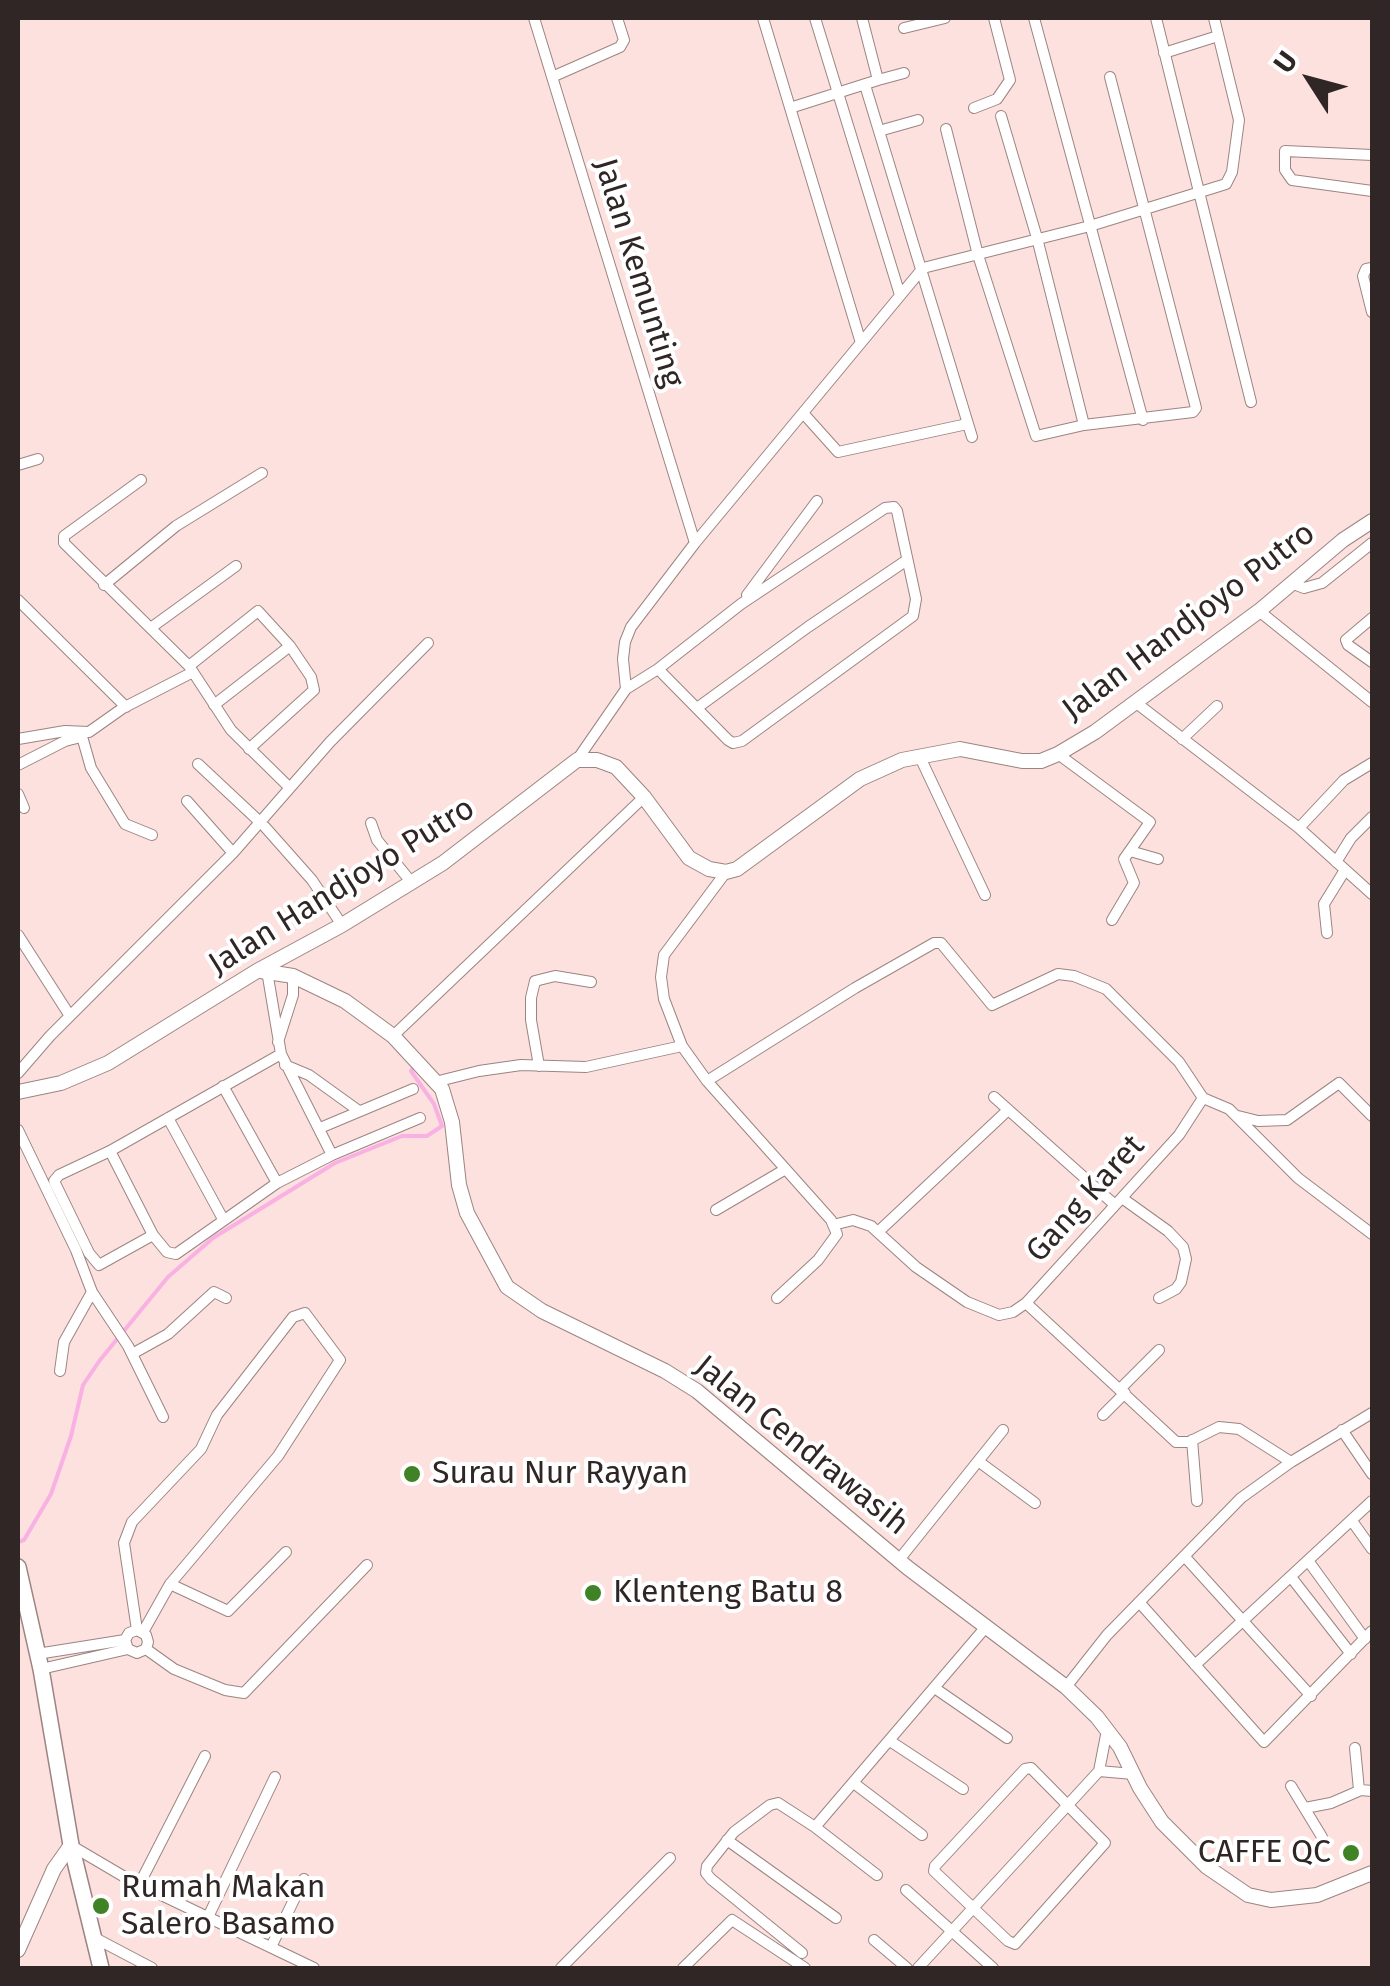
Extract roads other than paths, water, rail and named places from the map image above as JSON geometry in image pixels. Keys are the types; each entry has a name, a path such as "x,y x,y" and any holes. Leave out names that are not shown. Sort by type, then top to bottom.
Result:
{"main road":[{"path":"18,1567 71,1845 101,1968"}],"street":[{"name":"Jalan Kemunting","path":"534,18 695,543"},
{"path":"552,77 620,47 624,40 617,18"},
{"path":"763,18 861,344"},
{"path":"815,18 900,295"},
{"path":"862,18 878,80"},
{"path":"904,28 945,18"},
{"path":"974,108 997,99 1010,80 994,18"},
{"path":"1034,18 1143,420"},
{"path":"1156,18 1251,402"},
{"path":"626,688 622,659 631,627 695,543 923,268 1090,226 1226,184 1240,129 1214,18"},
{"path":"1164,53 1218,36"},
{"path":"790,108 904,73"},
{"path":"946,129 978,255 1035,435 1193,412 1196,408 1110,77"},
{"path":"865,85 972,437"},
{"path":"1001,116 1037,238 1084,425"},
{"path":"880,131 918,120"},
{"path":"1372,156 1285,151 1285,170 1292,180 1372,191"},
{"path":"1372,268 1366,269 1363,276 1372,312"},
{"path":"803,413 838,452 968,424"},
{"path":"18,465 38,459"},
{"path":"104,585 176,526 262,473"},
{"path":"141,480 64,536 66,546 191,669 250,749 289,787"},
{"path":"740,604 817,501"},
{"path":"577,760 626,688 740,604 890,506 897,511 916,599 913,616 742,741 731,742 658,668"},
{"name":"Jalan Handjoyo Putro","path":"726,872 737,869 860,779 918,755 960,748 1022,761 1042,761 1058,754 1258,612 1343,540 1372,521"},
{"path":"1291,583 1304,588 1322,583 1372,543"},
{"path":"698,708 808,626 907,560"},
{"path":"152,628 236,566"},
{"path":"18,600 126,707"},
{"path":"18,766 89,732 191,669 258,611 290,646 311,678 314,690 250,749"},
{"path":"1258,612 1372,702"},
{"path":"1372,618 1346,640 1372,662"},
{"path":"18,1074 70,1016 263,825 289,787 428,643"},
{"path":"214,705 290,646"},
{"path":"1135,702 1299,828 1372,894"},
{"path":"1182,739 1217,706"},
{"path":"18,739 54,732 81,735"},
{"path":"81,735 90,768 118,814 132,828 152,835"},
{"path":"1058,754 1148,820 1149,826 1124,862 1134,882 1112,920"},
{"path":"918,755 985,894"},
{"path":"577,760 597,760 616,767 690,858 710,869 726,872 664,955 664,999 682,1046 706,1081 835,1230"},
{"name":"Jalan Handjoyo Putro","path":"18,1092 60,1084 108,1063 342,925 412,883 494,826 577,760"},
{"path":"1299,828 1328,795 1372,763"},
{"path":"198,764 263,825 312,880 342,925"},
{"path":"18,794 24,808"},
{"path":"393,1036 644,798"},
{"path":"187,801 232,854"},
{"path":"1327,934 1324,904 1351,838 1372,817"},
{"path":"370,823 378,840 412,883"},
{"path":"1130,851 1158,859"},
{"path":"18,935 70,1016"},
{"path":"706,1081 934,943 944,947 992,1005 1058,974 1106,988 1179,1062 1203,1098 1237,1116 1298,1178 1372,1234"},
{"path":"262,971 281,1054 332,1155"},
{"name":"Jalan Cendrawasih","path":"262,971 293,976 345,1001 393,1036 436,1082 448,1104 467,1213 507,1287 542,1311 665,1371 697,1391 898,1561 1066,1687 1108,1730 1173,1835 1207,1867 1248,1896 1271,1900 1299,1899 1372,1873"},
{"path":"153,1235 99,1265 54,1181 281,1054 293,976"},
{"path":"538,1066 530,998 535,981 555,976 590,982"},
{"path":"436,1082 521,1065 586,1067 682,1046"},
{"path":"281,1054 358,1111"},
{"path":"1237,1116 1287,1120 1339,1083 1372,1116"},
{"path":"223,1086 277,1183"},
{"path":"320,1128 412,1089"},
{"path":"994,1097 1118,1202 1168,1231 1184,1248 1181,1282 1159,1298"},
{"name":"Gang Karet","path":"878,1232 916,1266 982,1310 998,1315 1013,1312 1026,1303 1118,1202 1178,1134 1203,1098"},
{"path":"776,1298 818,1260 835,1230 860,1220 878,1232 1008,1110"},
{"path":"168,1118 222,1219"},
{"path":"110,1150 153,1235 166,1252 176,1254 277,1183 420,1118"},
{"path":"18,1130 92,1292 132,1354 163,1418"},
{"path":"716,1210 784,1170"},
{"path":"60,1371 64,1342 92,1292"},
{"path":"132,1354 168,1334 214,1292 226,1298"},
{"path":"1026,1303 1176,1442 1182,1444 1219,1426 1238,1428 1291,1462"},
{"path":"127,1645 129,1633 140,1631 170,1584 278,1456 340,1360 305,1313 293,1317 217,1415 201,1449 132,1522 124,1544 140,1631 148,1638 146,1649"},
{"path":"1102,1415 1159,1350"},
{"path":"1066,1687 1107,1634 1241,1498 1372,1412"},
{"path":"898,1561 1002,1430"},
{"path":"1342,1430 1372,1474"},
{"path":"1192,1440 1197,1501"},
{"path":"978,1461 1035,1503"},
{"path":"1196,1664 1372,1501"},
{"path":"1352,1520 1372,1549"},
{"path":"170,1584 228,1611 286,1552"},
{"path":"1185,1556 1311,1696"},
{"path":"1138,1602 1262,1742 1369,1636 1308,1562"},
{"path":"146,1649 174,1669 225,1690 244,1693 366,1564"},
{"path":"1290,1577 1352,1654"},
{"path":"816,1827 985,1628"},
{"path":"39,1662 127,1645 137,1653 146,1649"},
{"path":"936,1688 1007,1738"},
{"path":"918,1968 1099,1770 1108,1730"},
{"path":"890,1741 963,1790"},
{"path":"1355,1748 1359,1790"},
{"path":"140,1885 206,1756"},
{"path":"1025,1769 1036,1772 1105,1843 1020,1942 1008,1941 974,1909 938,1876 934,1866 1025,1769"},
{"path":"1099,1770 1133,1774"},
{"path":"208,1917 275,1778"},
{"path":"855,1784 922,1834"},
{"path":"1292,1786 1322,1836"},
{"path":"1305,1808 1325,1805 1359,1790 1372,1791"},
{"path":"802,1953 710,1879 708,1866 727,1840 764,1808 778,1804 816,1827 876,1875"},
{"path":"727,1840 836,1918"},
{"path":"18,1950 21,1928 71,1845 140,1885 314,1968"},
{"path":"561,1968 670,1858"},
{"path":"272,1946 304,1879"},
{"path":"906,1890 993,1968"},
{"path":"683,1968 732,1920 805,1968"},
{"path":"95,1938 152,1968"},
{"path":"874,1940 906,1968"}],"waterway":[{"path":"18,1542 24,1540 51,1494 83,1385 168,1277 213,1238 335,1163 402,1136 427,1136 442,1126 434,1104 411,1071 416,1064"}],"place":[{"name":"Surau Nur Rayyan","path":"412,1474"},
{"name":"Klenteng Batu 8","path":"593,1593"},
{"name":"CAFFE QC","path":"1351,1853"},
{"name":"Rumah Makan Salero Basamo","path":"101,1906"}]}
